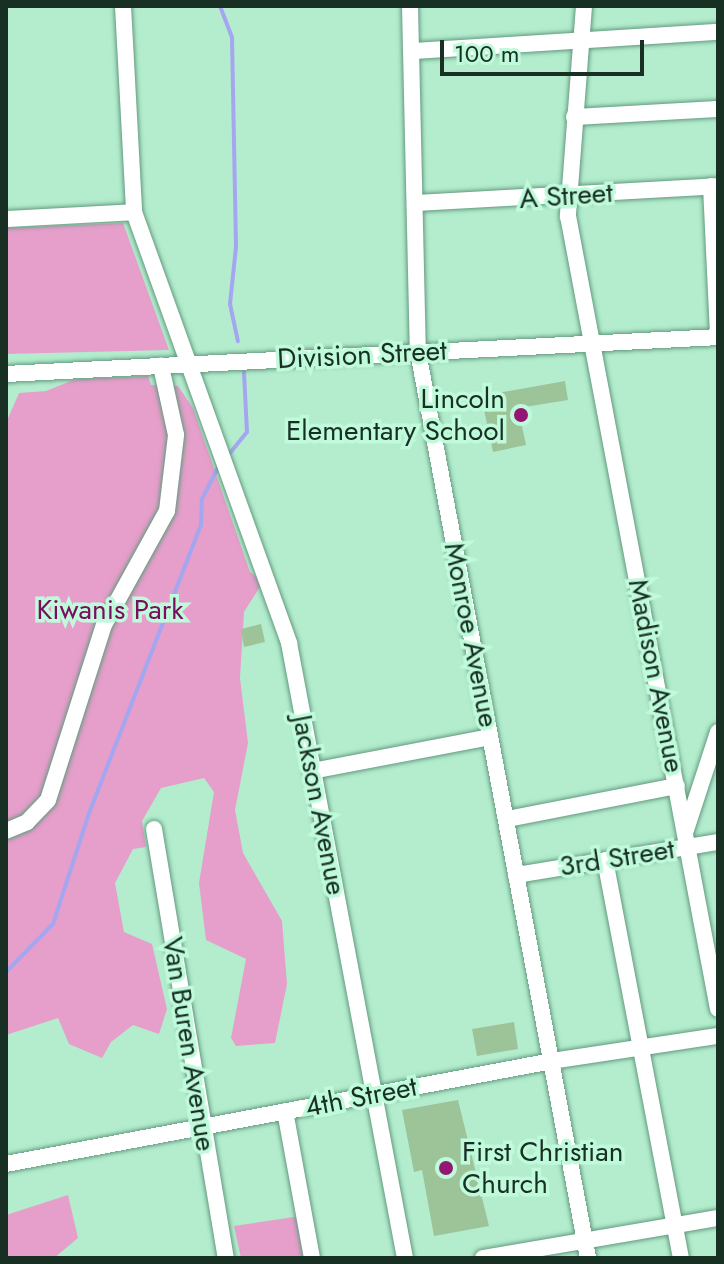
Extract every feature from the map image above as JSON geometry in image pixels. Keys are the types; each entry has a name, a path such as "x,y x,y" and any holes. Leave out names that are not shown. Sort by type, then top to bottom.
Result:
{"street":[{"name":"Jackson Avenue","path":"123,6 134,212 289,643 405,1258"},
{"name":"Monroe Avenue","path":"410,6 414,51 418,352 586,1250"},
{"name":"Madison Avenue","path":"584,6 567,196 718,1009"},
{"path":"414,51 718,32"},
{"path":"574,117 718,109"},
{"path":"714,186 718,335"},
{"name":"A Street","path":"415,203 714,186"},
{"path":"6,219 134,212"},
{"name":"Division Street","path":"6,374 718,335"},
{"path":"6,831 27,822 48,800 104,625 167,511 176,435 161,366"},
{"path":"687,839 718,732"},
{"path":"312,771 490,737"},
{"path":"507,819 677,786"},
{"name":"Van Buren Avenue","path":"154,829 226,1258"},
{"name":"3rd Street","path":"516,875 605,860 687,839 718,842"},
{"path":"605,860 681,1258"},
{"name":"4th Street","path":"6,1164 552,1061 642,1045 718,1036"},
{"path":"285,1111 312,1258"},
{"path":"483,1258 586,1250 675,1225 718,1218"}],"green space":[{"path":"123,223 169,350 6,354 6,228"},
{"name":"Kiwanis Park","path":"148,376 151,385 178,386 193,408 250,572 263,582 244,612 240,678 248,743 235,810 243,853 282,921 287,984 275,1043 236,1046 231,1038 246,959 206,940 199,883 214,792 204,778 161,788 142,821 146,847 133,849 115,883 124,932 152,944 167,1009 159,1034 133,1025 111,1042 102,1058 69,1044 58,1018 6,1035 6,423 19,393 46,391 76,379"},
{"path":"68,1195 78,1238 54,1258 6,1258 6,1215"},
{"path":"300,1216 307,1258 241,1258 234,1226"}],"building":[{"path":"565,381 568,400 518,408 526,445 493,452 481,396"},
{"path":"261,624 265,642 244,647 241,629"},
{"path":"514,1022 518,1049 477,1056 472,1029"},
{"name":"First Christian Church","path":"458,1100 489,1226 434,1236 422,1170 414,1172 402,1110"}],"waterway":[{"path":"220,6 232,38 236,247 230,304 238,341"},
{"path":"226,458 247,432 244,372"},
{"path":"6,972 53,924 88,816 201,524 202,499 220,464"}],"place":[{"name":"Lincoln Elementary School","path":"521,415"},
{"name":"First Christian Church","path":"446,1168"}]}
